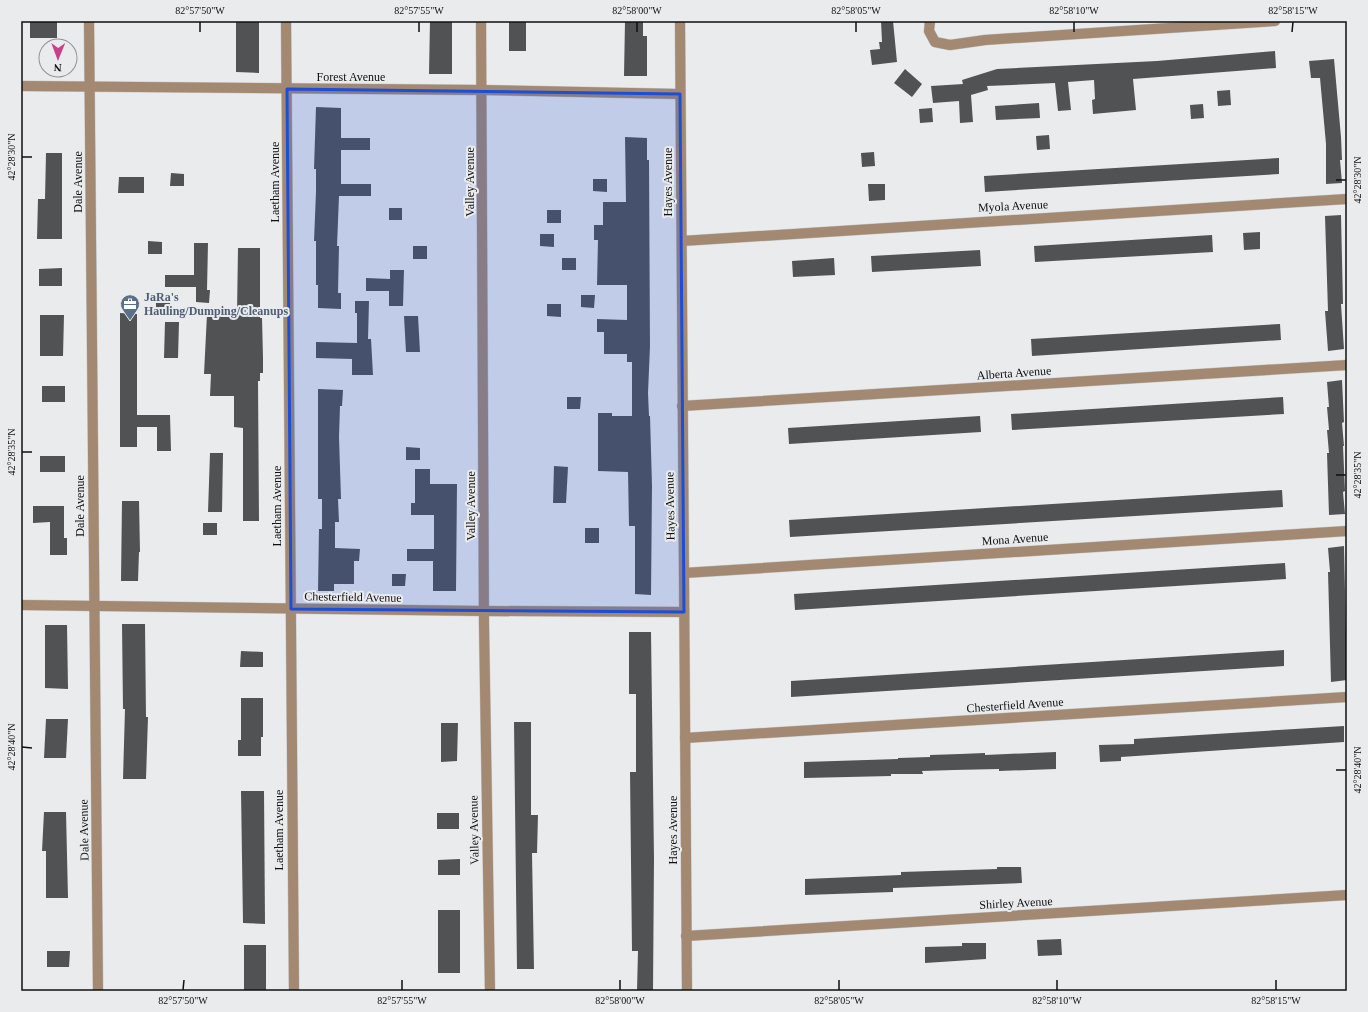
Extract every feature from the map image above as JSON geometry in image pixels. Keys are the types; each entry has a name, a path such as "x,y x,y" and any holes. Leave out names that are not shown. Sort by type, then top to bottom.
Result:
{"street":[{"name":"Dale Avenue","path":"89,21 98,991"},
{"name":"Laetham Avenue","path":"286,21 294,991"},
{"name":"Valley Avenue","path":"481,21 484,611 490,991"},
{"name":"Hayes Avenue","path":"680,21 686,991"},
{"path":"930,21 929,31 935,42 950,44 985,40 1275,21"},
{"name":"Forest Avenue","path":"21,86 482,90 680,94"},
{"name":"Myola Avenue","path":"682,241 1347,199"},
{"name":"Alberta Avenue","path":"682,406 1347,365"},
{"name":"Mona Avenue","path":"684,573 1347,531"},
{"name":"Chesterfield Avenue","path":"21,604 290,609 684,612"},
{"name":"Chesterfield Avenue","path":"685,738 1347,696"},
{"name":"Shirley Avenue","path":"686,936 1347,896"}],"highlighted area":[{"path":"287,89 680,94 684,612 291,609"}],"building":[{"path":"30,21 57,21 57,38 30,38"},
{"path":"236,21 259,21 259,73 236,72"},
{"path":"430,21 452,21 452,74 429,74"},
{"path":"509,21 526,21 526,51 509,51"},
{"path":"625,21 643,21 643,36 647,36 647,76 624,76"},
{"path":"881,21 893,21 897,62 872,65 870,50 880,49 879,42 882,42"},
{"path":"1275,51 1276,68 1133,79 1136,110 1093,114 1092,100 1095,99 1094,80 1068,82 1071,110 1058,111 1055,83 987,86 988,90 971,95 973,122 960,123 959,101 933,103 931,86 963,84 962,80 997,69 1157,61"},
{"path":"1334,59 1341,137 1342,160 1340,160 1342,183 1326,184 1326,144 1320,78 1311,78 1309,61"},
{"path":"905,69 922,84 912,97 894,83"},
{"path":"1230,90 1231,105 1218,106 1217,91"},
{"path":"1039,103 1040,118 996,120 995,106"},
{"path":"1203,104 1204,118 1191,119 1190,105"},
{"path":"316,107 341,108 341,138 370,138 370,150 341,150 341,184 371,184 371,196 339,196 337,246 339,246 338,293 341,293 341,309 318,308 318,285 316,285 316,241 314,241 316,192 316,169 314,169"},
{"path":"932,108 933,122 920,123 919,109"},
{"path":"1049,135 1050,149 1037,150 1036,136"},
{"path":"625,137 647,138 647,160 649,160 650,346 648,393 652,486 651,595 635,594 635,526 629,526 628,472 598,471 598,413 612,413 612,416 632,416 632,362 627,362 627,354 604,354 604,332 597,332 597,319 627,320 627,285 597,285 598,240 594,240 594,225 603,225 603,202 626,202"},
{"path":"874,152 875,166 862,167 861,153"},
{"path":"46,153 62,153 62,239 37,239 38,199 45,199"},
{"path":"1279,158 1279,174 985,192 984,176"},
{"path":"171,173 184,174 184,186 170,186"},
{"path":"119,177 144,177 144,193 118,193"},
{"path":"593,179 607,179 607,192 593,191"},
{"path":"868,184 885,184 885,200 869,201"},
{"path":"389,208 402,208 402,220 389,220"},
{"path":"547,210 561,210 561,223 547,223"},
{"path":"1341,215 1343,304 1341,304 1344,349 1328,351 1325,311 1328,311 1325,216"},
{"path":"1260,232 1260,249 1244,250 1243,233"},
{"path":"540,234 554,234 554,247 540,246"},
{"path":"1212,235 1213,252 1035,262 1034,246"},
{"path":"148,241 162,242 162,254 148,254"},
{"path":"194,243 208,243 207,290 210,290 209,303 196,302 196,287 165,287 165,275 194,275"},
{"path":"413,246 427,246 427,259 413,259"},
{"path":"238,248 260,248 260,318 262,318 263,373 260,373 260,381 258,381 259,521 243,521 243,428 234,427 234,396 210,396 211,374 204,374 207,314 237,314"},
{"path":"980,250 981,266 872,272 871,256"},
{"path":"562,258 576,258 576,270 562,270"},
{"path":"834,258 835,275 793,277 792,261"},
{"path":"62,268 62,286 39,286 39,269"},
{"path":"390,270 404,270 403,306 389,306 389,291 366,291 366,278 390,279"},
{"path":"581,295 595,295 594,308 581,307"},
{"path":"156,299 170,299 170,312 156,311"},
{"path":"355,301 369,301 368,339 371,339 373,375 352,375 352,359 316,358 316,342 357,343 357,313 355,313"},
{"path":"547,304 561,304 561,317 547,316"},
{"path":"120,313 137,314 137,415 170,415 171,451 157,451 157,427 137,427 137,447 120,447"},
{"path":"40,315 64,315 63,356 40,356"},
{"path":"404,316 418,316 420,352 406,352"},
{"path":"165,322 179,322 178,358 164,358"},
{"path":"1280,324 1281,340 1032,356 1031,339"},
{"path":"1342,380 1345,491 1343,492 1345,514 1329,515 1327,453 1329,453 1327,430 1329,430 1327,407 1329,407 1327,382"},
{"path":"42,386 65,386 65,402 42,402"},
{"path":"318,389 343,390 342,406 340,406 339,437 341,499 338,499 339,522 335,522 335,548 360,549 359,561 354,561 354,584 334,584 334,591 318,591 319,529 322,529 322,499 318,499"},
{"path":"567,397 581,397 580,409 567,409"},
{"path":"1283,397 1284,414 1012,430 1011,414"},
{"path":"980,416 981,432 789,444 788,428"},
{"path":"406,447 420,448 420,460 406,460"},
{"path":"210,453 223,453 222,512 208,512"},
{"path":"40,456 65,456 65,472 40,472"},
{"path":"554,466 568,467 566,503 553,503"},
{"path":"415,469 430,469 430,484 457,484 456,591 433,591 433,561 407,561 407,549 434,549 434,515 411,515 411,503 415,503"},
{"path":"1282,490 1283,507 790,537 789,520"},
{"path":"122,501 139,501 140,552 138,581 121,581"},
{"path":"33,506 64,506 64,538 67,538 67,555 50,555 50,522 33,523"},
{"path":"203,523 217,523 217,535 203,535"},
{"path":"585,528 599,528 599,543 585,543"},
{"path":"1344,546 1347,680 1331,682 1328,572 1330,572 1328,548"},
{"path":"1285,563 1286,579 795,610 794,594"},
{"path":"392,574 406,574 405,586 392,586"},
{"path":"122,624 145,624 146,717 148,717 146,779 123,779 125,709 123,709"},
{"path":"45,625 67,625 68,689 45,688"},
{"path":"629,632 651,632 654,858 653,991 637,991 638,951 632,951 630,772 636,772 636,694 629,694"},
{"path":"1284,650 1284,666 791,697 791,681"},
{"path":"241,651 263,652 263,667 240,667"},
{"path":"241,698 263,698 263,737 261,737 261,756 238,756 238,740 241,740"},
{"path":"46,719 68,719 66,758 44,758"},
{"path":"514,722 531,722 531,815 538,815 537,853 532,853 534,969 517,969"},
{"path":"441,723 458,723 457,761 441,762"},
{"path":"1344,726 1344,742 1121,757 1121,761 1100,762 1099,745 1134,744 1134,739"},
{"path":"1056,752 1056,769 922,771 923,774 804,778 804,762 898,759 930,757 930,755 985,753 985,755"},
{"path":"241,791 264,791 265,924 243,923"},
{"path":"44,812 66,812 68,898 46,898 46,851 42,851"},
{"path":"437,813 459,813 459,829 437,829"},
{"path":"460,859 460,875 438,875 438,860"},
{"path":"997,867 1021,867 1022,883 893,888 893,892 805,895 805,879 901,875 901,872 997,869"},
{"path":"438,910 460,910 460,973 438,973"},
{"path":"1061,939 1062,955 1038,956 1037,940"},
{"path":"962,943 986,943 986,959 925,963 925,947 962,946"},
{"path":"244,945 266,945 266,991 244,991"},
{"path":"47,951 70,951 69,967 47,967"}],"place":[{"name":"JaRa's Hauling/Dumping/Cleanups","path":"130,321"}]}
